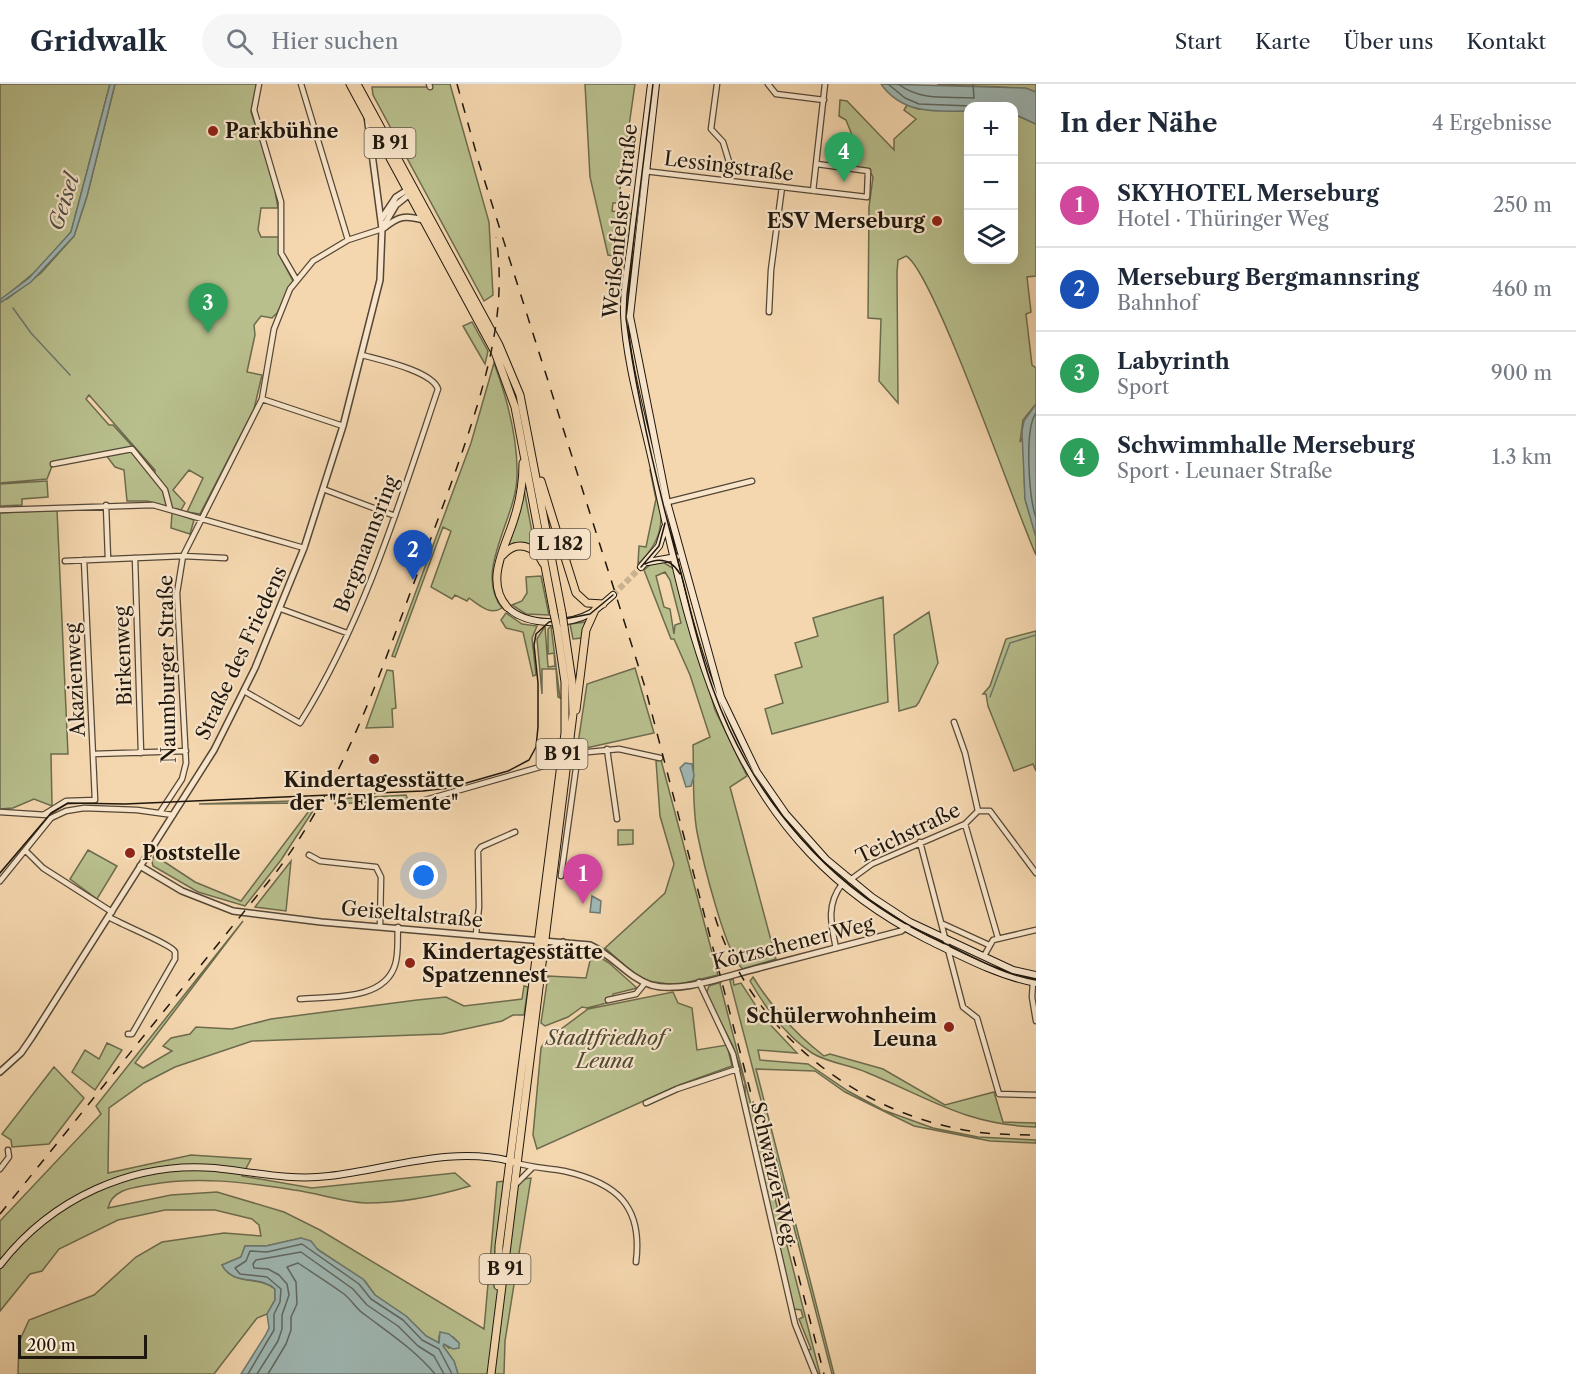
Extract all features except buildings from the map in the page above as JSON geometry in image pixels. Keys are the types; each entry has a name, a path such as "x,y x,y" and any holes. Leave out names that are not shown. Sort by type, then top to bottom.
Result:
{"main road":[{"name":"B 91","path":"350,84 385,150 411,190 423,220 495,352 511,390 521,431 547,571 572,673 573,714 560,855 543,940 544,961 499,1246 498,1320"},
{"name":"B 91","path":"358,84 411,190 507,359 520,394 558,614"},
{"name":"Weißenfelser Straße","path":"644,170 651,84"},
{"name":"Weißenfelser Straße","path":"656,84 625,291 625,322 668,518 669,536 678,556 717,687 750,759 786,814 826,860 908,925"},
{"name":"L 182","path":"521,431 523,465 521,492 500,560 498,593 507,607 520,617 538,621 575,618 596,610 613,595"},
{"name":"L 182","path":"534,465 576,593 587,603 603,604"},
{"path":"669,536 642,566 656,559 678,556"},
{"path":"500,560 513,547 525,546 536,552 547,571"},
{"name":"Weißenfelser Straße","path":"678,556 704,671 722,719 743,763 780,819 807,851 842,884 908,925"},
{"path":"573,714 579,700 586,630 596,610"},
{"name":"B 91","path":"490,1374 514,1187 514,1162 543,940 565,733 565,682 561,627"},
{"path":"908,925 945,938 1013,970 1036,975"},
{"path":"908,925 949,950 1005,975 1034,982"},
{"path":"0,1265 23,1239 59,1209 90,1191 138,1174 190,1167 280,1176 327,1177 444,1157 514,1162"}],"street":[{"path":"259,84 254,110 281,202 281,253 296,279"},
{"path":"301,84 348,240"},
{"path":"717,84 711,129 723,142 730,165 728,180"},
{"path":"768,84 776,94 824,100"},
{"path":"813,191 825,84"},
{"name":"Straße des Friedens","path":"0,1072 22,1051 214,750 281,609 304,548 343,426 380,280 382,229 367,116"},
{"name":"Lessingstraße","path":"644,170 865,198 868,195 868,171 817,164"},
{"path":"769,312 771,270 782,188"},
{"path":"381,219 392,202 411,190"},
{"name":"Straße des Friedens","path":"382,229 396,205 411,190"},
{"path":"382,229 398,217 406,215 423,220"},
{"name":"Naumburger Straße","path":"161,811 182,779 186,751 177,593 183,556 262,399 276,322 296,279 313,261 348,240 382,229"},
{"name":"Bergmannsring","path":"244,691 300,723 324,686 395,516 438,389 431,379 414,371 362,356"},
{"path":"262,399 343,426"},
{"path":"53,464 132,449 165,490 170,509"},
{"path":"664,503 752,480"},
{"path":"323,489 395,516"},
{"path":"0,510 141,503 170,509 304,548"},
{"path":"106,505 108,559"},
{"path":"64,561 183,556"},
{"name":"Naumburger Straße","path":"183,556 225,558"},
{"name":"Birkenweg","path":"135,558 141,753"},
{"name":"Akazienweg","path":"45,814 66,801 95,800 84,560"},
{"path":"281,609 347,633"},
{"path":"954,722 965,753 978,811 990,811 1036,873"},
{"path":"569,754 607,749 660,758"},
{"path":"607,749 617,819"},
{"path":"93,754 186,751"},
{"path":"561,876 560,855 579,754"},
{"path":"418,802 561,760"},
{"path":"0,881 51,818 66,811 84,808 161,811 172,815"},
{"name":"Teichstraße","path":"850,880 872,864 965,824 978,811"},
{"path":"0,812 45,814 51,818"},
{"path":"965,824 994,915 998,938"},
{"path":"476,934 479,908 478,851 481,847 515,832"},
{"path":"920,842 963,1007 977,1018 999,1094 1036,1095"},
{"path":"26,851 43,868 128,928 168,944 175,952 175,959 132,1034 128,1034"},
{"path":"309,855 320,861 376,867 381,877 380,926"},
{"name":"Geiseltalstraße","path":"140,867 182,891 233,911 321,922 565,941 590,945 599,949 645,983 659,987 679,987"},
{"path":"836,948 830,909 835,894 842,884"},
{"path":"943,924 989,945"},
{"name":"Kötzschener Weg","path":"679,987 836,948 908,925"},
{"path":"300,999 347,994 379,987 395,965 398,927"},
{"path":"984,956 989,945 998,938 1036,930"},
{"path":"544,961 552,948 565,941"},
{"name":"Schwarzer Weg","path":"699,982 733,1054 795,1324 815,1374"},
{"path":"1034,982 1032,1006 1036,1021"},
{"path":"608,1000 636,994 645,983"},
{"path":"646,1103 677,1089 737,1069"},
{"path":"0,1169 9,1157 8,1150"},
{"path":"514,1162 581,1176 624,1200 636,1221 636,1262"},
{"path":"514,1187 534,1167"}],"green space":[{"path":"0,84 110,84 71,232 41,267 6,296 7,299 41,273 74,236 87,196 115,84 257,84 251,112 272,174 278,208 261,208 258,230 261,237 279,237 281,258 293,281 277,313 272,318 261,316 254,325 255,335 247,372 262,375 254,409 200,514 187,512 203,478 189,470 173,490 185,503 181,510 147,501 127,501 124,470 115,467 106,455 54,461 47,479 0,483","holes":["89,395 155,470 86,399"]},
{"path":"431,84 450,84 489,222 493,295 484,301 373,95 372,87 430,87"},
{"path":"585,84 635,84 618,203 613,203 612,211 633,214 627,258 608,255 590,177"},
{"path":"937,84 1036,84 1036,92 1013,88"},
{"path":"840,100 847,101 894,150 894,139 916,119 904,110 907,105 918,109 964,111 964,264 1018,264 1018,116 1036,124 1036,276 1027,277 1031,312 1026,314 1032,365 1036,368 1036,404 1023,420 1020,442 1023,437 1025,499 1036,537 1036,555 954,345 919,271 906,256 898,260 897,272 898,403 879,381 881,319 868,318 869,207 873,177 869,170 844,166 846,143 854,140 846,120 839,116"},
{"path":"472,322 488,351 485,364 463,326"},
{"path":"494,363 511,418 517,462 515,492 494,561 492,578 494,593 502,608 489,610 469,598 467,601 455,595 452,599 431,587 451,531 443,527 395,657 392,656 471,443"},
{"path":"650,470 653,470 659,497 661,520 655,542 638,564 639,546 646,547 656,499"},
{"path":"47,481 48,497 22,499 22,505 0,506 0,484"},
{"path":"524,489 535,548 507,548"},
{"path":"57,510 68,754 51,754 52,806 34,799 13,808 0,809 0,513"},
{"path":"172,512 194,520 190,534 171,528"},
{"path":"663,562 674,569 715,710 747,776 730,787 776,959 743,969 736,961 722,927 695,821 693,745 710,737 690,675 674,639 671,639 644,570 651,564","holes":["665,572 670,580 681,623 675,625 674,634 670,609 664,607 656,576"]},
{"path":"541,576 549,615 526,614 512,605 522,601 527,593 526,577"},
{"path":"883,597 888,702 772,734 765,709 783,703 775,675 802,667 795,643 818,636 813,618"},
{"path":"929,612 938,663 916,706 899,711 894,635"},
{"path":"506,613 522,624 537,626 532,638 536,675 533,676 523,632 506,628 501,620"},
{"path":"586,622 582,638 573,639 570,624"},
{"path":"545,626 548,667 555,666 554,653 548,654 548,629 551,626 560,698 558,697 556,669 542,669 542,694 537,639"},
{"path":"1036,631 1036,771 1033,764 1014,771 988,706 986,694 983,694 990,686 1006,639"},
{"path":"635,668 654,733 577,750 587,684"},
{"path":"387,670 393,671 396,708 392,709 393,727 366,728"},
{"path":"661,760 718,975 676,985 639,978 605,948 665,893 674,864 660,816 656,761"},
{"path":"406,795 408,800 335,804 335,799"},
{"path":"320,800 281,860 245,906 198,892 153,866 154,855 195,882 241,901 315,803 199,804"},
{"path":"618,830 633,830 633,844 618,845"},
{"path":"88,850 117,866 97,899 70,879"},
{"path":"291,861 286,911 255,907"},
{"path":"243,921 135,1063 143,1068 172,1051 163,1046 171,1038 190,1034 196,1027 232,1029 271,1019 446,997 464,1006 522,999 524,986 528,987 524,1015 513,1015 502,1021 442,1034 252,1041 175,1067 144,1083 109,1108 108,1173 191,1155 251,1159 242,1176 312,1188 455,1173 470,1186 419,1198 366,1203 303,1191 221,1181 166,1182 123,1191 114,1197 108,1208 171,1195 217,1192 284,1212 320,1230 484,1329 497,1182 531,1178 505,1341 504,1374 458,1374 454,1361 443,1346 444,1344 449,1348 459,1343 453,1337 439,1336 439,1343 426,1336 406,1316 375,1295 365,1281 301,1238 266,1246 245,1246 241,1257 222,1265 227,1272 239,1279 269,1285 275,1289 275,1300 267,1314 257,1318 214,1374 18,1374 19,1342 29,1320 94,1295 136,1257 162,1242 224,1233 261,1236 259,1225 252,1219 215,1210 165,1210 118,1220 59,1249 42,1271 30,1274 0,1311 0,1221 101,1114 96,1106"},
{"path":"592,952 609,963 637,988 613,994 613,997 606,998 607,1003 582,1007 568,1017 545,1026 541,1023 548,976 586,978"},
{"path":"753,977 785,1020 824,1056 830,1054 883,1069 945,1105 994,1092 1003,1122 1036,1123 1036,1127 1011,1125 968,1116 861,1070 832,1062 812,1053 793,1038 762,1001 750,981"},
{"path":"733,978 734,985 741,983 764,1018 797,1053 758,1050 760,1060 808,1064 848,1091 883,1110 933,1128 978,1137 1036,1140 1036,1143 990,1141 914,1126 845,1092 815,1071 756,1069 834,1374 832,1374 730,981"},
{"path":"721,982 820,1374 817,1374 808,1350 811,1349 799,1319 803,1317 801,1310 794,1309 748,1114 750,1109 745,1100 745,1083 733,1046 706,994 709,986"},
{"name":"Stadtfriedhof Leuna","path":"673,992 678,1003 692,1008 697,1050 727,1045 732,1066 679,1085 537,1149 533,1135 541,1048 545,1041 588,1009"},
{"path":"107,1043 122,1050 95,1090 72,1072 85,1050 99,1059"},
{"path":"54,1067 84,1098 49,1144 12,1147 11,1140 2,1134"}],"water":[{"path":"110,84 115,84 87,196 74,236 31,282 0,303 1,299 29,278 71,232"},
{"path":"881,84 1026,88 1036,92 1036,124 1018,116 1018,102 964,102 964,111 932,111 909,106 889,94"},
{"path":"1036,404 1036,537 1025,499 1022,431 1024,421"},
{"path":"685,763 692,764 694,776 691,786 686,787 680,768"},
{"path":"592,896 601,901 600,913 590,912"},
{"path":"301,1238 311,1241 318,1250 363,1279 375,1295 406,1316 426,1336 439,1343 440,1332 449,1334 459,1343 459,1348 453,1349 444,1344 443,1346 454,1361 458,1374 241,1374 269,1328 267,1314 275,1300 275,1289 262,1282 233,1276 222,1265 241,1257 245,1246 266,1246"}],"waterway":[{"path":"13,308 31,333 70,375"},
{"path":"990,697 1010,643 1036,635"}],"tunnel":[{"path":"613,595 641,567"}],"tram line":[{"path":"653,84 626,318 654,467 702,656 730,731 751,770 775,806 833,871 867,898 904,922 989,965 1036,980"},
{"path":"641,567 659,546 665,523"},
{"path":"645,564 665,561 677,569 680,574"},
{"path":"0,873 51,813 68,803 125,804 423,791 449,788 508,771 529,760 536,747 538,727 538,683 534,645 536,634 549,622 590,614 613,595"}],"railway":[{"path":"457,84 479,163 645,687 824,1374"},
{"path":"0,1214 277,871 320,805 338,770 370,699 463,450 478,403 489,362 496,321 499,280 496,237"},
{"path":"715,917 730,955 751,991 776,1024 805,1053 837,1078 873,1099 910,1115 950,1127 993,1134 1036,1135"}],"place":[{"name":"Parkbühne","path":"213,131"},
{"name":"Schwimmhalle Merseburg","path":"844,182"},
{"name":"ESV Merseburg","path":"937,221"},
{"name":"Labyrinth","path":"208,333"},
{"name":"Merseburg Bergmannsring","path":"413,580"},
{"name":"Kindertagesstätte der \"5 Elemente\"","path":"374,759"},
{"name":"Poststelle","path":"130,853"},
{"name":"SKYHOTEL Merseburg","path":"583,904"},
{"name":"Kindertagesstätte Spatzennest","path":"410,963"},
{"name":"Schülerwohnheim Leuna","path":"949,1027"}],"water label":[{"name":"Geisel","path":"64,202"}]}
